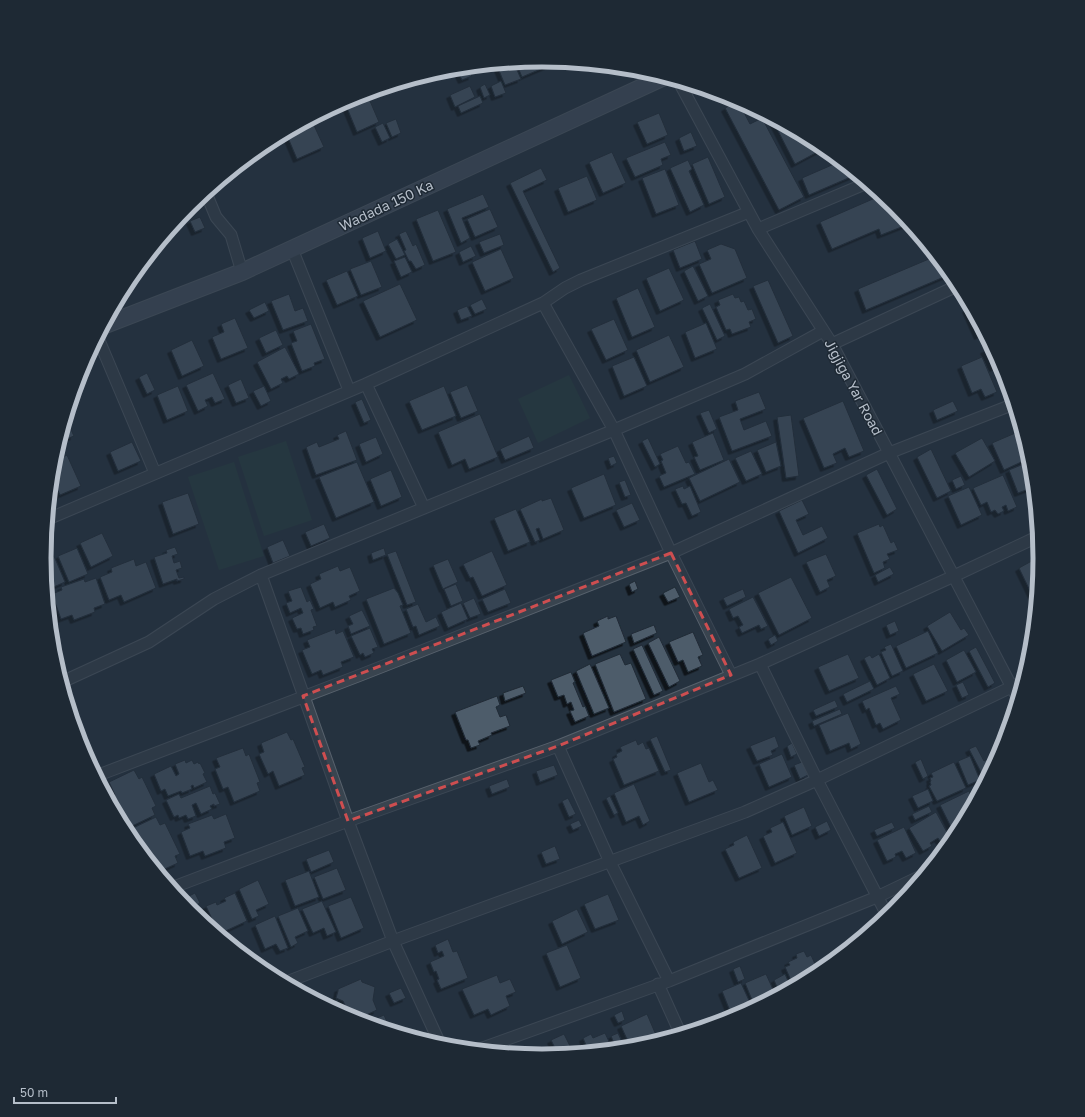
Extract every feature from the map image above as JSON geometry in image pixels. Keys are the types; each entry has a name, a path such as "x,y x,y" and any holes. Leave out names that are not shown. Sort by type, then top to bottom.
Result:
{"street":[{"name":"Wadada 150 Ka","path":"112,323 242,272 656,81"},
{"name":"Jigjiga Yar Road","path":"682,88 758,229 832,344 1015,693"},
{"path":"758,229 862,185"},
{"path":"208,198 216,217 231,235 242,272"},
{"path":"53,517 366,384 543,303 565,288 581,280 749,212"},
{"path":"292,249 349,390"},
{"path":"832,344 953,288"},
{"path":"543,303 614,430 731,675"},
{"path":"66,680 149,642 214,599 261,575 746,374 824,331"},
{"path":"101,344 155,473"},
{"path":"366,384 424,508"},
{"path":"101,774 671,552 889,453 1009,406"},
{"path":"176,886 348,821 558,746 760,664 1033,539"},
{"path":"261,575 348,821 393,941 438,1039"},
{"path":"760,664 885,911"},
{"path":"291,980 393,941 745,812 818,780 1017,685"},
{"path":"558,746 664,982 679,1030"},
{"path":"486,1047 664,982 878,898 915,879"}],"highlighted area":[{"path":"671,553 731,675 558,746 348,821 303,696"}],"green space":[{"path":"569,375 590,418 538,443 518,399"},
{"path":"286,441 312,520 264,536 238,457"},
{"path":"234,462 264,556 219,570 188,477"}],"building":[{"path":"545,67 522,77 518,68"},
{"path":"516,68 521,79 505,85 498,69"},
{"path":"470,72 472,76 462,80 459,74"},
{"path":"501,81 506,93 495,97 491,86"},
{"path":"485,84 490,95 484,98 480,87"},
{"path":"470,86 475,97 455,107 450,95"},
{"path":"480,96 483,103 461,113 458,106"},
{"path":"369,99 379,122 357,132 347,107"},
{"path":"732,104 742,110 750,124 761,119 763,119 804,197 779,210 725,108"},
{"path":"659,113 668,135 647,144 637,122"},
{"path":"396,119 401,133 392,137 386,123"},
{"path":"383,123 390,138 382,142 375,127"},
{"path":"313,124 324,147 297,159 288,138"},
{"path":"776,126 818,152 795,164"},
{"path":"691,132 697,146 684,151 679,138"},
{"path":"665,142 671,155 661,159 663,165 635,177 626,158"},
{"path":"612,152 626,183 603,193 589,162"},
{"path":"708,157 725,197 709,204 692,164"},
{"path":"688,160 692,169 689,171 704,205 690,212 670,168"},
{"path":"835,164 852,177 809,195 802,178"},
{"path":"541,168 547,180 523,191 560,268 553,272 510,183"},
{"path":"665,169 679,205 656,214 642,178"},
{"path":"587,176 597,200 568,212 558,188"},
{"path":"483,194 489,207 462,218 470,238 461,243 447,209"},
{"path":"876,198 904,226 881,235 879,229 832,249 820,222"},
{"path":"490,209 498,227 475,237 467,219"},
{"path":"438,210 456,252 433,261 416,219"},
{"path":"200,217 205,228 195,232 190,221"},
{"path":"378,231 386,251 370,258 362,238"},
{"path":"406,231 413,246 416,244 425,265 416,269 411,261 409,261 404,251 406,250 399,234"},
{"path":"500,234 504,245 484,253 479,242"},
{"path":"397,239 405,255 396,259 388,244"},
{"path":"695,241 702,259 680,268 673,250"},
{"path":"721,244 735,249 747,278 712,293 699,264 711,259 707,250"},
{"path":"471,246 476,256 463,262 459,252"},
{"path":"501,249 514,278 485,291 472,262"},
{"path":"405,257 412,272 401,277 394,261"},
{"path":"931,258 945,277 866,310 858,289"},
{"path":"371,261 382,287 361,295 350,269"},
{"path":"693,266 708,296 698,301 684,271"},
{"path":"669,268 684,300 660,311 646,278"},
{"path":"347,271 358,296 337,305 326,280"},
{"path":"768,280 793,336 778,343 753,286"},
{"path":"400,284 417,320 380,337 363,301"},
{"path":"638,288 655,327 632,337 616,298"},
{"path":"289,294 295,311 303,308 308,321 283,330 271,301"},
{"path":"733,294 735,298 739,297 741,302 744,301 748,310 752,309 756,319 749,322 751,327 732,334 730,329 726,330 716,307 720,305 718,300"},
{"path":"482,299 487,309 475,314 470,305"},
{"path":"265,302 269,311 254,318 249,310"},
{"path":"710,304 725,336 717,340 702,308"},
{"path":"467,306 472,316 461,320 457,310"},
{"path":"967,312 980,335 978,336"},
{"path":"235,318 248,348 221,359 212,337 224,332 221,324"},
{"path":"614,319 628,350 606,360 591,329"},
{"path":"706,323 717,349 695,358 685,332"},
{"path":"311,324 325,359 314,363 315,366 302,371 291,343 297,341 293,331"},
{"path":"276,330 283,345 266,353 259,338"},
{"path":"669,335 684,367 650,382 636,350"},
{"path":"192,340 204,366 182,376 171,350"},
{"path":"285,347 299,374 289,379 287,376 281,379 283,383 271,389 257,362"},
{"path":"987,349 995,367 993,368 984,350"},
{"path":"634,357 647,386 624,396 612,366"},
{"path":"982,357 997,392 985,397 981,389 972,393 961,366"},
{"path":"147,373 155,390 147,394 139,377"},
{"path":"213,373 225,399 215,403 212,397 205,400 208,406 198,411 186,385"},
{"path":"241,379 249,398 236,403 228,385"},
{"path":"467,385 478,411 461,418 450,392"},
{"path":"178,386 188,411 167,420 157,395"},
{"path":"264,386 271,401 261,406 253,391"},
{"path":"444,386 456,416 422,430 409,401"},
{"path":"759,392 766,409 740,419 744,430 766,421 772,436 732,451 719,417 738,410 735,401"},
{"path":"362,399 371,420 364,423 355,402"},
{"path":"843,401 864,451 849,457 845,448 833,454 837,463 824,468 803,418"},
{"path":"953,401 958,411 937,420 933,410"},
{"path":"709,410 717,429 709,433 700,413"},
{"path":"480,414 498,457 469,469 465,459 452,465 438,432"},
{"path":"791,415 799,476 786,478 777,417"},
{"path":"69,426 74,436 66,439"},
{"path":"346,431 357,460 316,475 306,447 317,442 319,447 339,439 337,435"},
{"path":"1017,432 1024,461 1004,470 992,443"},
{"path":"713,433 724,460 700,470 694,457 698,456 692,442"},
{"path":"529,436 534,448 505,460 500,449"},
{"path":"376,437 383,454 366,462 359,444"},
{"path":"648,438 660,464 655,467 642,441"},
{"path":"982,438 995,461 969,477 955,453"},
{"path":"132,442 141,461 118,471 110,452"},
{"path":"776,442 781,466 766,472 757,450"},
{"path":"678,446 686,463 689,462 695,474 664,487 659,476 666,473 660,454"},
{"path":"931,449 951,491 937,498 917,457"},
{"path":"751,451 762,474 746,481 735,458"},
{"path":"67,455 81,486 60,495 56,486 61,458"},
{"path":"614,456 617,463 611,466 608,458"},
{"path":"729,459 740,482 700,501 689,478"},
{"path":"357,462 374,502 336,518 319,477"},
{"path":"1025,463 1029,489 1018,493 1009,470"},
{"path":"877,469 897,509 887,515 866,475"},
{"path":"391,470 402,497 381,506 370,479"},
{"path":"604,474 616,505 584,518 571,488"},
{"path":"1003,475 1017,507 1008,511 1006,505 1002,507 1004,511 998,514 995,510 991,512 987,502 981,505 973,488"},
{"path":"961,476 965,485 956,489 952,480"},
{"path":"625,480 631,495 625,497 619,482"},
{"path":"683,486 684,489 690,486 701,512 692,516 686,503 682,504 675,489"},
{"path":"969,487 982,515 961,525 948,496"},
{"path":"188,493 199,524 173,534 162,502"},
{"path":"551,498 564,530 543,539 539,528 536,529 540,540 535,542 520,509 542,499 542,501"},
{"path":"802,500 809,514 796,520 803,535 822,526 828,538 798,553 779,511"},
{"path":"632,503 640,520 624,527 616,510"},
{"path":"516,509 530,542 508,551 494,518"},
{"path":"324,524 330,538 311,546 305,532"},
{"path":"879,524 880,527 883,525 891,543 894,541 898,550 887,554 890,559 883,562 885,568 874,573 857,533"},
{"path":"102,533 113,556 91,567 80,543"},
{"path":"283,540 290,556 273,563 267,547"},
{"path":"175,547 178,554 172,556 174,563 180,561 182,568 176,570 179,578 184,577 184,579 177,581 177,579 163,584 154,557 167,553 166,550"},
{"path":"77,548 88,574 69,582 58,556"},
{"path":"384,548 386,555 373,560 371,553"},
{"path":"396,551 416,602 407,605 387,554"},
{"path":"492,551 507,585 482,596 473,577 470,578 463,564"},
{"path":"826,554 836,576 827,580 830,587 820,592 806,562"},
{"path":"54,556 65,582 52,588 51,558"},
{"path":"134,559 136,566 146,562 156,588 124,602 121,595 109,600 100,577 112,572 111,568"},
{"path":"448,559 458,582 443,589 433,565"},
{"path":"1034,560 1033,596 1019,568"},
{"path":"338,566 340,571 350,567 360,591 349,596 351,600 335,607 333,602 320,608 310,584 321,579 319,574"},
{"path":"890,567 894,574 878,582 875,575"},
{"path":"791,577 812,618 779,635 758,593"},
{"path":"96,578 105,604 94,608 95,612 74,620 72,615 61,619 52,594 62,590 61,587 84,579 85,582"},
{"path":"635,581 638,589 632,592 629,584"},
{"path":"456,584 463,601 451,606 444,589"},
{"path":"301,587 307,602 310,600 314,609 311,610 317,626 313,627 314,630 303,634 301,628 297,629 292,618 303,613 301,608 290,613 286,603 292,601 288,591"},
{"path":"675,587 680,597 668,602 663,593"},
{"path":"394,588 403,605 400,606 411,633 384,644 366,599"},
{"path":"505,589 511,603 488,612 482,599"},
{"path":"743,589 746,597 727,606 723,598"},
{"path":"753,597 768,626 761,629 759,625 742,633 739,627 743,625 738,616 733,618 729,609"},
{"path":"474,598 481,614 470,618 463,603"},
{"path":"461,603 468,619 448,628 441,612"},
{"path":"418,604 426,622 436,617 440,626 419,635 416,626 413,627 406,609"},
{"path":"362,610 370,626 351,634 348,626 353,624 349,616"},
{"path":"950,612 961,630 964,628 969,635 942,651 927,626"},
{"path":"608,616 608,619 616,616 626,642 592,656 583,633 599,626 597,621"},
{"path":"55,620 60,632 57,634"},
{"path":"895,621 899,631 890,635 886,625"},
{"path":"654,625 657,633 634,643 631,634"},
{"path":"370,628 378,647 372,649 374,653 365,657 363,653 360,655 351,636"},
{"path":"335,629 336,634 343,631 354,657 341,662 343,667 323,675 321,670 312,674 302,650 310,647 307,640"},
{"path":"928,631 938,653 906,668 896,646"},
{"path":"693,632 703,655 698,657 702,666 688,672 683,660 678,662 669,642"},
{"path":"775,635 778,641 771,645 768,639"},
{"path":"659,637 680,681 669,687 648,643"},
{"path":"891,644 903,671 892,676 881,652 886,650 884,647"},
{"path":"642,645 663,691 654,695 633,649"},
{"path":"976,647 995,683 988,687 969,651"},
{"path":"964,650 976,672 957,682 946,660"},
{"path":"620,654 625,665 631,663 646,699 614,712 595,664"},
{"path":"848,654 859,678 829,691 818,667"},
{"path":"879,654 890,678 877,685 864,658 870,655 872,658"},
{"path":"590,664 609,708 594,714 576,671"},
{"path":"934,664 948,691 926,701 913,674"},
{"path":"571,672 575,682 573,683 583,707 585,706 589,716 575,722 570,711 574,710 571,702 567,704 564,695 558,697 551,680"},
{"path":"870,681 874,689 847,702 843,694"},
{"path":"963,682 969,695 962,698 956,685"},
{"path":"523,686 526,693 505,701 503,693"},
{"path":"896,686 900,694 891,698 901,720 883,729 880,723 876,725 869,708 866,710 862,701"},
{"path":"497,696 500,705 496,707 500,717 506,715 510,726 491,733 492,735 478,741 480,745 471,748 468,740 466,740 455,712"},
{"path":"835,700 838,707 816,716 813,710"},
{"path":"840,709 842,714 814,726 812,721"},
{"path":"848,713 861,744 851,749 849,743 830,751 819,725"},
{"path":"287,732 291,740 293,739 305,767 302,768 305,775 279,786 273,771 268,774 259,754 264,752 261,743"},
{"path":"657,736 671,770 665,772 650,739"},
{"path":"775,736 779,747 771,751 773,755 757,761 750,746"},
{"path":"636,740 638,745 643,742 646,749 649,748 659,771 624,785 613,759 617,757 616,754 622,751 620,747"},
{"path":"792,743 797,754 791,757 787,746"},
{"path":"976,746 984,761 990,758 991,760 985,773 982,774 969,749"},
{"path":"243,748 246,756 249,754 260,782 257,783 260,791 234,802 228,787 223,789 215,769 220,767 216,758"},
{"path":"782,754 792,777 769,787 759,764"},
{"path":"970,756 980,780 968,785 958,761"},
{"path":"921,759 928,776 923,779 915,762"},
{"path":"185,760 186,763 192,760 194,764 198,762 199,764 200,763 205,773 203,774 207,782 194,788 193,785 191,786 192,789 182,793 181,791 168,796 165,789 161,791 154,774 171,766 176,776 179,774 175,764"},
{"path":"802,762 808,775 800,779 794,765"},
{"path":"954,762 966,788 937,801 929,786 931,785 930,778 933,777 931,773"},
{"path":"701,763 709,782 713,780 718,790 689,802 677,773"},
{"path":"554,765 558,775 540,782 536,771"},
{"path":"134,770 139,779 142,777 156,806 152,808 155,815 131,827 113,796 115,795 109,782"},
{"path":"507,779 510,787 492,794 489,786"},
{"path":"634,784 650,821 643,825 639,816 626,822 614,793"},
{"path":"210,786 213,794 215,793 220,804 210,806 212,809 201,814 196,803 192,805 196,816 188,819 186,815 179,818 178,815 174,817 166,800 179,794 181,798"},
{"path":"928,789 933,801 918,808 912,796"},
{"path":"969,791 972,797 952,830 940,805"},
{"path":"610,796 618,813 614,815 606,798"},
{"path":"568,798 576,814 569,817 562,801"},
{"path":"929,806 932,812 915,820 912,814"},
{"path":"804,807 812,826 792,835 784,816"},
{"path":"936,812 949,835 940,841 938,838 930,843 932,846 923,851 909,828"},
{"path":"226,814 235,838 224,842 226,848 205,856 203,851 190,856 181,832 190,828 188,824 212,815 214,819"},
{"path":"156,817 160,825 165,823 180,854 175,856 178,863 163,870 132,829"},
{"path":"579,820 582,826 573,830 570,824"},
{"path":"827,821 831,830 819,836 815,827"},
{"path":"783,822 797,853 775,863 763,836 772,832 770,828"},
{"path":"892,822 895,828 877,836 874,830"},
{"path":"904,827 916,853 906,858 902,851 895,854 896,857 887,861 877,840"},
{"path":"747,835 762,868 739,878 725,849 734,845 733,842"},
{"path":"555,846 560,859 546,864 541,852"},
{"path":"329,850 334,862 311,872 306,859"},
{"path":"337,868 346,890 323,899 314,877"},
{"path":"309,871 319,897 295,906 285,880"},
{"path":"258,880 269,904 256,910 259,916 252,919 239,889"},
{"path":"195,893 200,903 195,906 187,897"},
{"path":"235,893 247,921 223,932 215,925 206,906 216,902 217,905 226,901 224,898"},
{"path":"608,894 619,920 595,929 584,904"},
{"path":"351,897 364,928 341,938 328,906"},
{"path":"322,901 336,932 327,936 324,928 313,933 302,909"},
{"path":"298,908 308,931 295,937 298,943 291,947 278,916"},
{"path":"577,909 588,932 562,944 552,921"},
{"path":"275,916 288,948 280,951 276,944 265,949 255,925"},
{"path":"448,939 453,952 457,951 468,978 441,989 437,980 439,979 436,971 434,972 430,962 444,956 442,951 438,953 435,945"},
{"path":"567,945 581,978 560,987 546,953"},
{"path":"804,951 807,957 811,955 816,967 792,982 785,967 790,965 788,962 797,958 796,954"},
{"path":"740,966 745,979 738,982 733,969"},
{"path":"766,974 774,992 753,1002 745,983"},
{"path":"785,974 789,983 778,989 774,980"},
{"path":"497,975 500,983 510,979 516,992 506,996 510,1006 491,1015 488,1009 474,1015 462,989"},
{"path":"361,979 362,982 375,987 373,1000 377,1010 363,1016 347,1010 343,1001 336,998 338,989"},
{"path":"741,983 750,1004 731,1013 722,991"},
{"path":"401,988 406,998 394,1003 389,993"},
{"path":"337,1000 340,1006 332,1002"},
{"path":"622,1011 625,1020 618,1023 614,1015"},
{"path":"647,1014 657,1036 629,1043 621,1026"},
{"path":"384,1015 388,1025 385,1024 373,1020"},
{"path":"605,1033 611,1045 587,1048 583,1038 591,1034 593,1038"},
{"path":"618,1033 623,1043 615,1045 611,1036"},
{"path":"564,1034 570,1046 563,1049 556,1050 551,1040"},
{"path":"582,1045 584,1048 575,1049 573,1049"}]}
